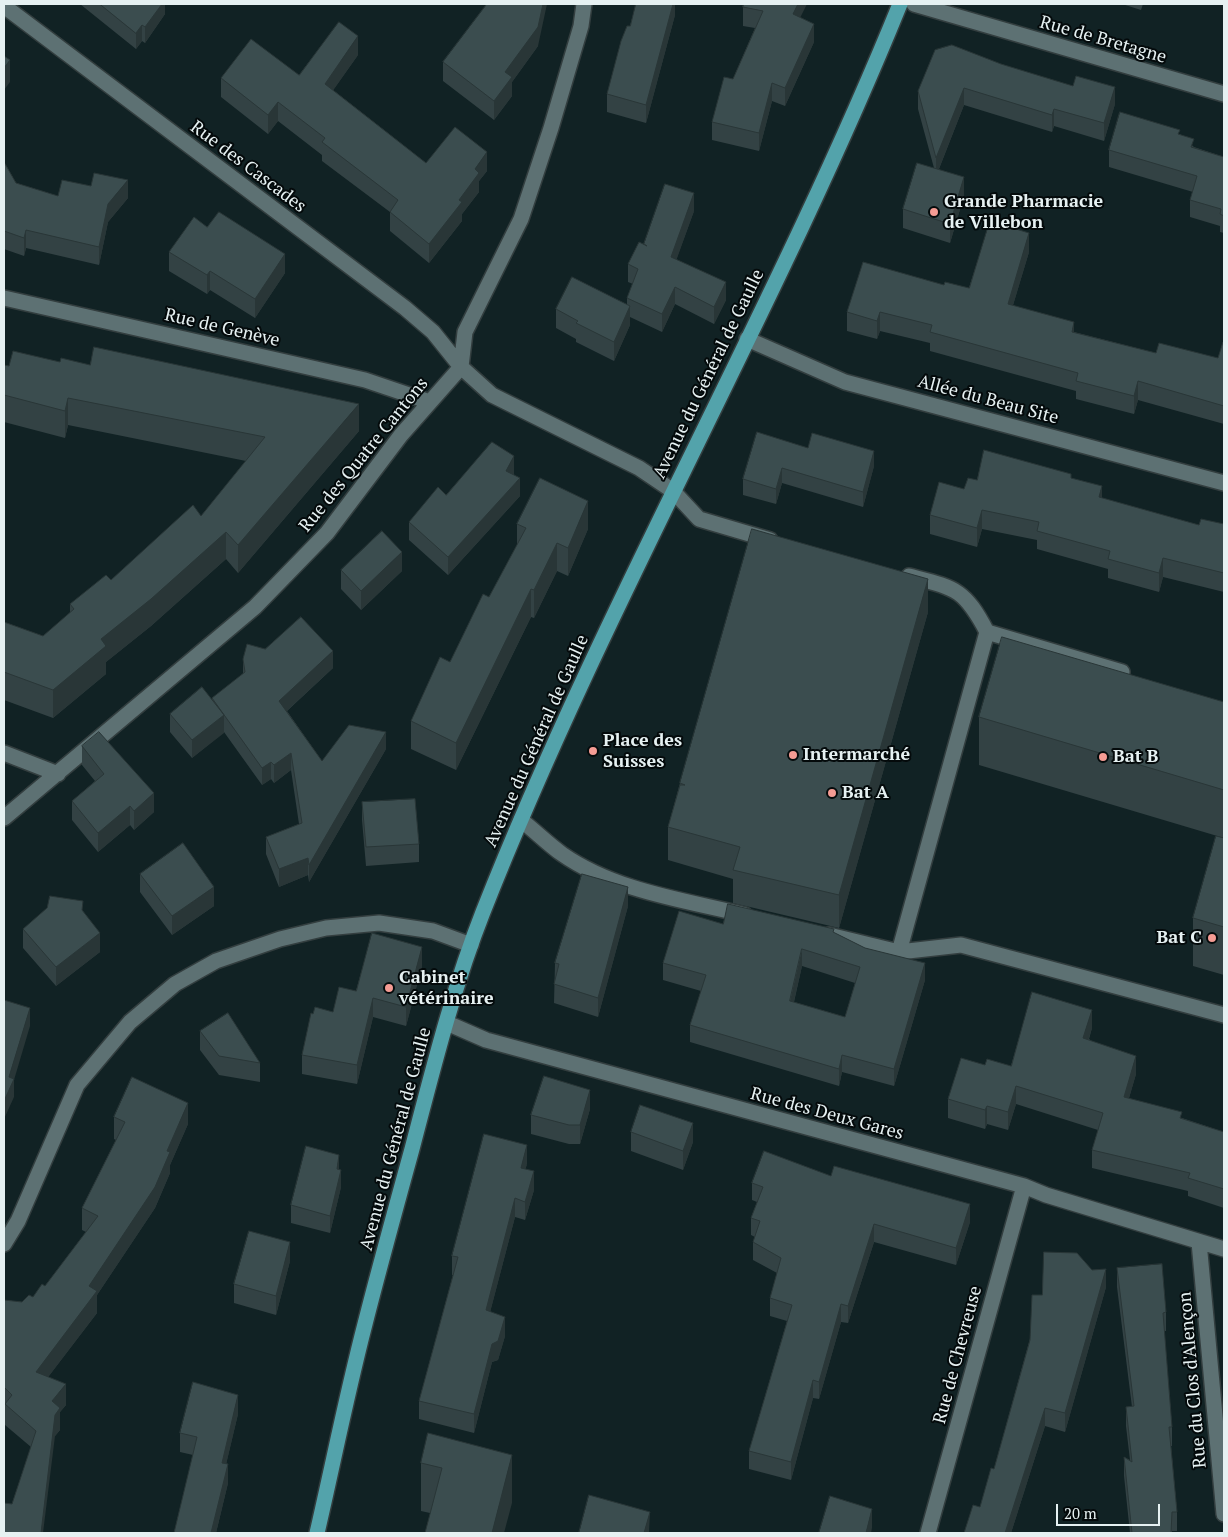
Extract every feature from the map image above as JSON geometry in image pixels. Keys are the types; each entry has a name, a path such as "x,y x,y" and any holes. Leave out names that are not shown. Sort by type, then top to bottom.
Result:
{"main road":[{"name":"Avenue du Général de Gaulle","path":"317,1533 364,1327 446,1023 471,945 521,820 673,491 747,340 871,74 900,4"}],"street":[{"path":"584,4 581,26 557,110 524,210 481,303 465,332 461,367 492,395 639,468 673,491 699,519 784,544"},
{"name":"Rue de Bretagne","path":"914,4 1224,94"},
{"name":"Rue des Cascades","path":"4,6 405,308 434,332 461,367"},
{"name":"Rue de Genève","path":"4,298 365,380 430,402"},
{"name":"Allée du Beau Site","path":"747,340 845,382 1224,483"},
{"name":"Rue des Quatre Cantons","path":"4,818 255,607 327,533 401,435 461,367"},
{"path":"897,573 953,588 975,609 987,632 899,952"},
{"path":"987,632 1139,677"},
{"path":"4,753 58,774"},
{"path":"521,820 562,854 603,876 644,891 757,918"},
{"path":"4,1244 18,1220 78,1085 130,1022 175,984 216,961 280,939 326,928 379,923 433,931 471,945"},
{"path":"814,932 899,952 961,946 1224,1015"},
{"name":"Rue des Deux Gares","path":"446,1023 486,1040 1024,1186 1046,1195 1224,1249"},
{"name":"Rue de Chevreuse","path":"928,1533 1024,1186"},
{"name":"Rue du Clos d'Alençon","path":"1199,1242 1224,1514"}],"building":[{"path":"100,4 162,4 145,27 142,25 136,33"},
{"path":"487,4 543,4 538,27 505,72 512,77 494,101 443,62"},
{"path":"636,4 673,4 646,105 607,94 621,41 627,26 630,26"},
{"path":"744,4 798,4 793,14 814,24 785,88 772,83 759,133 712,122 724,77 733,79 763,11 743,7"},
{"path":"339,22 358,36 325,84 426,163 455,127 487,152 475,169 479,173 459,200 462,202 429,244 390,212 398,200 322,142 325,138 278,102 268,115 221,78 251,39 299,75"},
{"path":"952,45 1001,64 1073,86 1076,76 1115,87 1104,123 1054,109 1052,115 964,88 936,158 918,91 935,50"},
{"path":"4,56 10,60 4,68"},
{"path":"1120,112 1180,130 1178,134 1194,139 1191,147 1224,157 1224,216 1220,214 1221,209 1190,200 1197,176 1109,150"},
{"path":"4,162 16,183 58,196 62,180 91,186 94,173 128,180 108,204 99,247 26,230 24,238 4,231"},
{"path":"917,163 964,177 950,224 903,209"},
{"path":"665,184 694,193 671,257 726,282 714,307 675,287 662,314 627,298 638,269 628,264 639,242 647,246 644,244"},
{"path":"219,212 285,254 255,299 210,271 207,275 169,252 194,217 207,227"},
{"path":"990,221 1029,233 1008,304 1074,322 1072,332 1156,353 1159,343 1218,358 1224,342 1224,406 1138,381 1134,396 1076,381 1078,373 930,332 932,325 880,312 877,321 847,312 863,262 944,285 945,282 969,288"},
{"path":"572,277 630,306 614,342 576,323 578,321 556,309"},
{"path":"94,347 359,404 238,545 226,532 151,599 101,639 106,646 53,690 4,672 4,622 43,636 74,609 70,604 106,575 111,580 193,505 201,516 265,437 68,398 65,411 4,395 4,365 9,366 13,351 60,362 61,358 90,365"},
{"path":"757,432 808,448 812,433 874,451 863,492 782,468 776,489 743,479"},
{"path":"492,442 514,456 506,471 520,478 448,557 409,522 438,487 446,495"},
{"path":"984,450 1071,474 1071,478 1102,486 1099,497 1199,525 1201,519 1224,524 1224,573 1163,558 1159,573 1108,559 1110,551 1037,531 1039,522 982,510 977,528 930,515 939,482 964,489 968,478 977,480"},
{"path":"540,478 588,501 568,548 557,543 534,590 531,589 456,743 411,721 440,657 450,662 483,594 489,597 526,528 517,524"},
{"name":"Intermarché","path":"752,529 928,579 839,895 733,870 740,847 668,827 680,785 685,785 680,783"},
{"path":"382,531 402,552 361,591 341,570"},
{"path":"301,617 333,651 279,701 322,761 349,725 386,732 309,865 308,858 279,869 266,837 302,823 291,753 274,765 271,762 262,768 212,698 245,672 243,659 247,644 265,649"},
{"path":"1002,637 1224,702 1224,790 979,717"},
{"path":"202,687 224,715 192,740 170,714"},
{"path":"99,732 154,793 134,811 130,806 98,833 72,801 104,774 82,746"},
{"path":"415,799 419,844 366,847 362,802"},
{"path":"1216,836 1224,838 1224,927 1193,918"},
{"path":"183,843 214,887 172,916 140,874"},
{"path":"582,874 628,887 598,998 554,984 559,964 555,963"},
{"path":"50,896 83,901 82,910 100,933 56,967 23,929 47,908"},
{"path":"728,904 834,929 833,932 865,948 925,963 894,1069 842,1055 839,1069 690,1025 706,975 663,963 679,911 723,924","holes":["802,949 860,967 845,1017 790,1001"]},
{"path":"372,933 422,947 406,1007 373,998 357,1065 302,1055 311,1013 313,1014 315,1007 333,1012 339,987 356,991"},
{"path":"1032,992 1092,1010 1083,1038 1136,1056 1124,1097 1182,1112 1180,1118 1224,1132 1224,1189 1188,1178 1190,1173 1092,1150 1103,1113 1016,1086 1008,1112 987,1106 985,1110 948,1099 961,1058 985,1065 987,1059 1011,1066"},
{"path":"4,1000 30,1008 9,1077 14,1079 4,1101"},
{"path":"228,1013 260,1063 219,1056 200,1031"},
{"path":"544,1076 590,1090 580,1125 569,1125 531,1115"},
{"path":"132,1077 188,1103 167,1151 170,1152 155,1187 89,1286 97,1291 36,1372 66,1384 52,1401 60,1408 55,1415 41,1533 4,1533 4,1503 12,1504 36,1431 5,1404 12,1395 4,1387 4,1300 22,1302 29,1295 33,1297 42,1284 45,1286 98,1216 82,1208 125,1122 114,1117"},
{"path":"640,1105 693,1123 683,1151 631,1132"},
{"path":"484,1134 527,1145 521,1168 534,1171 525,1202 515,1198 486,1310 505,1317 498,1341 492,1344 474,1414 419,1401 458,1257 452,1256"},
{"path":"306,1146 339,1155 337,1169 341,1170 330,1216 291,1205"},
{"path":"764,1151 831,1176 834,1166 970,1204 956,1248 874,1224 848,1306 841,1304 819,1382 813,1380 791,1462 749,1451 792,1305 770,1298 781,1258 753,1242 760,1221 751,1218 763,1187 752,1183"},
{"path":"249,1231 290,1242 276,1296 234,1284"},
{"path":"1044,1252 1077,1253 1092,1270 1106,1269 1065,1413 1045,1408 1005,1533 964,1533 973,1505 980,1507 991,1468 994,1469 1030,1340 1032,1295 1042,1295"},
{"path":"1162,1264 1166,1312 1163,1313 1172,1427 1169,1427 1177,1512 1172,1512 1171,1533 1132,1533 1124,1457 1132,1462 1126,1407 1134,1406 1117,1268"},
{"path":"193,1382 238,1395 222,1463 228,1464 211,1533 174,1533 197,1437 180,1433"},
{"path":"428,1433 512,1455 492,1533 425,1533 442,1468 421,1463"},
{"path":"589,1495 650,1512 644,1533 579,1533"},
{"path":"830,1496 872,1509 866,1533 819,1533"}],"place":[{"name":"Grande Pharmacie de Villebon","path":"934,212"},
{"name":"Place des Suisses","path":"593,751"},
{"name":"Intermarché","path":"793,755"},
{"name":"Bat B","path":"1103,757"},
{"name":"Bat A","path":"832,793"},
{"name":"Bat C","path":"1212,938"},
{"name":"Cabinet vétérinaire","path":"389,988"}]}
